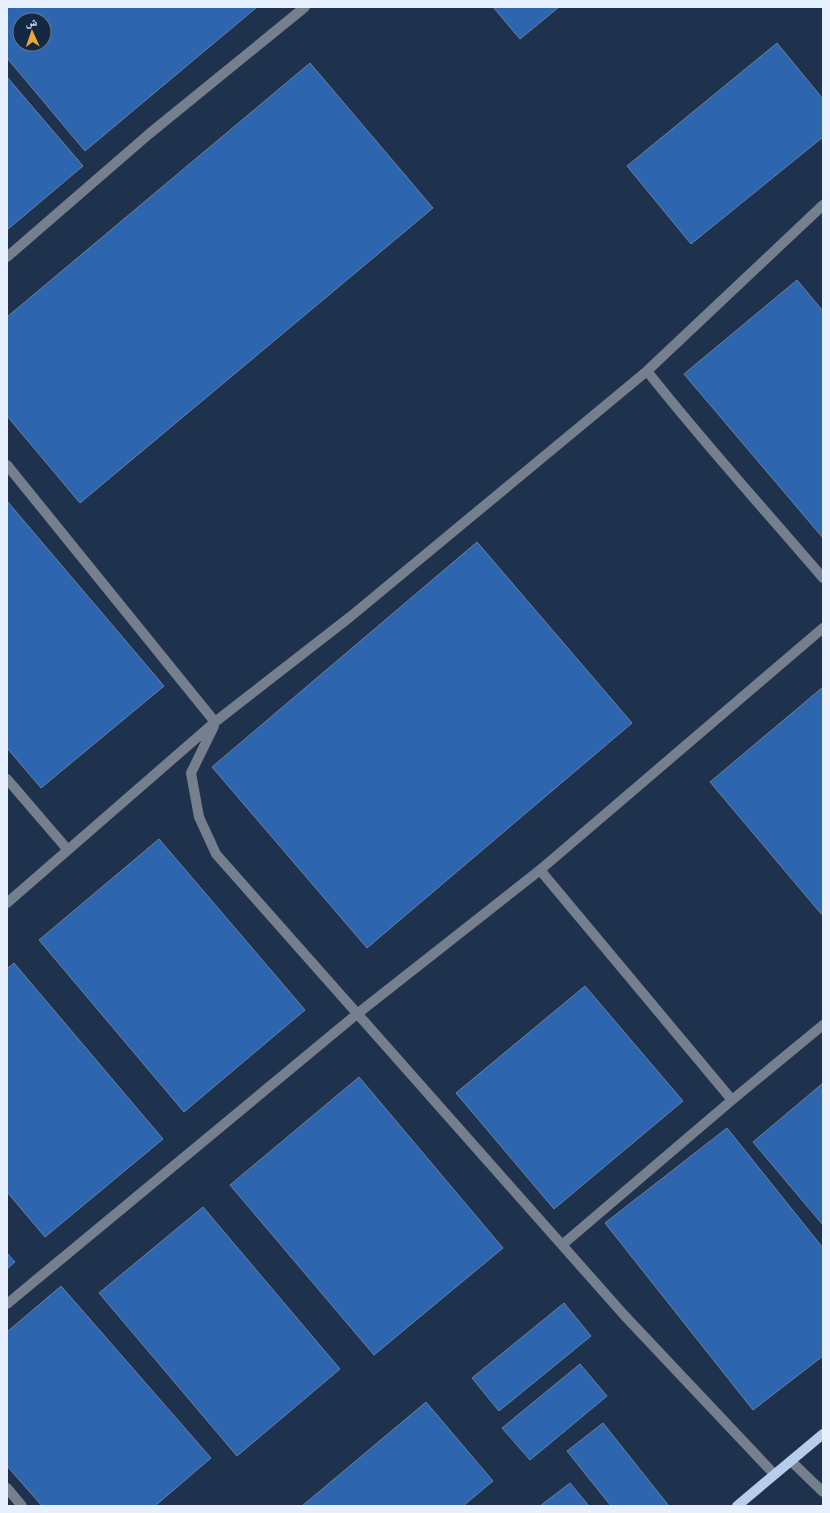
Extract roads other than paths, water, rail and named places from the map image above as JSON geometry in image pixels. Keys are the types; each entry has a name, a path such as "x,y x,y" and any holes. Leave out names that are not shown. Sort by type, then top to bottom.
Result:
{"main road":[{"path":"737,1506 823,1434"}],"street":[{"path":"7,256 149,134 305,7"},
{"path":"7,903 215,722 350,617 647,371 823,205"},
{"path":"647,371 690,425 823,578"},
{"path":"7,466 215,722"},
{"path":"7,1304 357,1014 540,870 823,628"},
{"path":"215,722 191,772 199,817 216,854 624,1315 774,1474"},
{"path":"7,779 68,850"},
{"path":"540,870 732,1100"},
{"path":"562,1245 732,1100 823,1025"},
{"path":"790,1461 823,1492"},
{"path":"7,1488 22,1506"}]}
